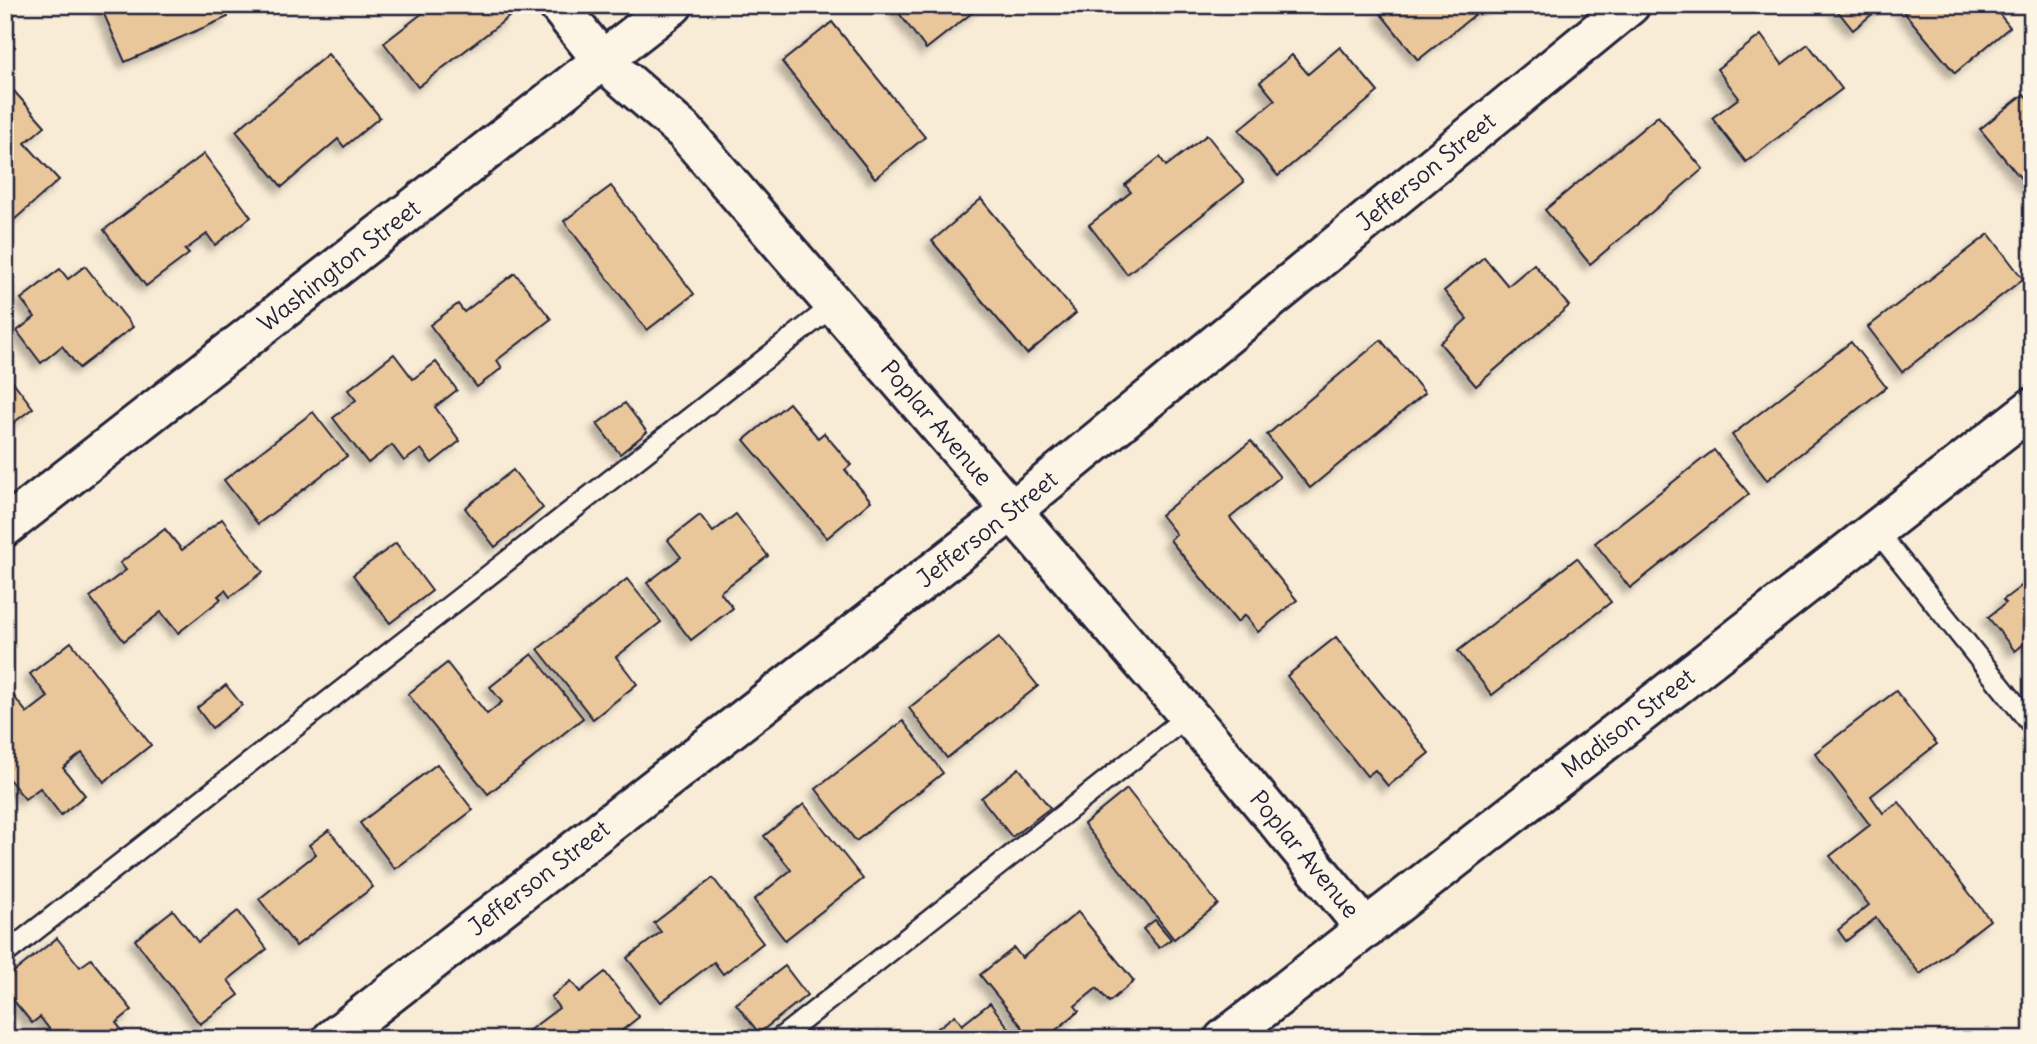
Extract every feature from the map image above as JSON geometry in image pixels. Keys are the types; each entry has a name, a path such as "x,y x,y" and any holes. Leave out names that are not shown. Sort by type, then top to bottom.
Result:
{"street":[{"name":"Poplar Avenue","path":"558,5 602,60 685,132 1189,715 1366,929"},
{"name":"Washington Street","path":"5,527 673,5"},
{"name":"Jefferson Street","path":"332,1039 1013,510 1630,5"},
{"name":"Madison Street","path":"1224,1039 2032,408"}],"lane":[{"path":"5,954 834,305"},
{"path":"1876,530 2032,725"},
{"path":"779,1039 1189,715"}],"building":[{"path":"100,5 223,5 228,17 125,62"},
{"path":"433,5 501,5 510,16 418,87 384,43"},
{"path":"893,5 982,5 926,49"},
{"path":"1393,5 1487,5 1418,60 1381,14"},
{"path":"1833,5 1883,5 1853,30"},
{"path":"1898,5 1992,5 2010,27 1955,73"},
{"path":"832,22 925,137 875,178 782,62"},
{"path":"5,35 15,47 5,54"},
{"path":"1761,35 1782,64 1808,44 1842,89 1746,162 1712,118 1739,98 1717,69"},
{"path":"1340,47 1378,92 1278,176 1239,130 1275,100 1260,82 1292,55 1308,74"},
{"path":"328,54 380,117 344,147 338,139 282,187 236,131"},
{"path":"13,90 45,126 25,143 59,180 5,228 5,97"},
{"path":"2024,94 2032,104 2032,192 1980,129"},
{"path":"1658,116 1703,169 1590,264 1545,210"},
{"path":"1207,135 1244,182 1127,274 1089,225 1131,192 1125,185 1160,157 1166,166"},
{"path":"204,154 251,217 215,245 207,234 185,250 189,254 146,286 104,230"},
{"path":"611,186 694,294 647,330 564,221"},
{"path":"981,199 1076,313 1027,354 932,241"},
{"path":"1989,234 2023,279 1902,372 1868,327"},
{"path":"1484,257 1508,286 1534,264 1569,306 1476,386 1440,343 1467,319 1444,291"},
{"path":"85,266 133,327 79,368 62,346 41,363 17,331 35,317 21,299 60,269 68,279"},
{"path":"515,273 551,319 497,360 502,368 477,387 430,325 458,304 464,312"},
{"path":"1381,340 1425,393 1310,488 1267,435"},
{"path":"1851,342 1886,387 1767,480 1732,435"},
{"path":"394,354 413,379 436,362 457,390 435,407 460,441 432,463 421,449 404,461 392,445 368,463 333,418 356,400 348,390"},
{"path":"5,371 33,408 5,429"},
{"path":"625,403 647,432 620,454 597,424"},
{"path":"789,403 818,438 824,433 851,465 845,470 871,501 827,538 744,440"},
{"path":"313,412 347,456 258,524 224,480"},
{"path":"1251,441 1280,477 1230,518 1297,600 1258,632 1245,615 1237,622 1170,540 1176,534 1161,515"},
{"path":"1714,450 1749,494 1630,588 1595,543"},
{"path":"513,470 543,508 495,547 465,508"},
{"path":"736,514 768,556 720,592 733,608 691,640 647,583 681,557 668,540 700,515 713,532"},
{"path":"222,519 263,572 230,597 225,590 218,596 221,599 178,633 161,612 124,641 90,597 126,570 120,563 165,529 182,550"},
{"path":"396,543 432,591 390,623 353,575"},
{"path":"1577,558 1611,602 1492,695 1458,651"},
{"path":"2032,578 2032,644 2029,640 2015,651 1988,617 2006,603 2003,600"},
{"path":"627,579 661,622 616,657 637,684 593,719 538,649"},
{"path":"999,637 1038,686 947,758 909,708"},
{"path":"1336,637 1429,753 1388,786 1375,770 1367,776 1287,676"},
{"path":"71,642 151,745 104,782 82,753 63,768 85,795 61,815 40,788 25,799 5,774 5,685 27,713 48,697 30,674"},
{"path":"532,654 583,718 488,794 408,694 447,663 487,714 502,702 490,687"},
{"path":"226,685 242,705 212,728 197,708"},
{"path":"1896,691 1937,744 1871,796 1883,813 1899,802 1990,920 1920,974 1876,918 1846,941 1838,930 1869,905 1830,856 1870,825 1815,753"},
{"path":"903,721 943,773 856,841 816,789"},
{"path":"437,764 473,810 395,869 360,823"},
{"path":"1019,768 1050,808 1012,837 981,798"},
{"path":"1127,789 1218,904 1174,939 1084,824"},
{"path":"804,804 863,879 785,940 754,900 791,870 764,836"},
{"path":"329,830 373,887 296,946 259,899 316,854 309,845"},
{"path":"713,878 763,943 723,974 714,962 661,1002 627,958 661,932 654,923"},
{"path":"173,910 198,942 238,911 267,949 228,980 239,995 200,1024 135,940"},
{"path":"1078,912 1134,981 1109,1002 1097,988 1075,1006 1079,1011 1045,1039 1032,1039 980,975 1014,948 1022,958"},
{"path":"1155,920 1171,939 1159,948 1143,929"},
{"path":"57,938 80,967 91,959 132,1010 116,1023 129,1039 57,1039 40,1017 32,1023 5,990 5,979"},
{"path":"785,966 807,995 759,1033 736,1004"},
{"path":"605,972 639,1017 611,1039 532,1039 527,1032 559,1008 551,997 571,981 580,992"},
{"path":"990,1003 1017,1039 924,1039 955,1015 962,1025"}]}
